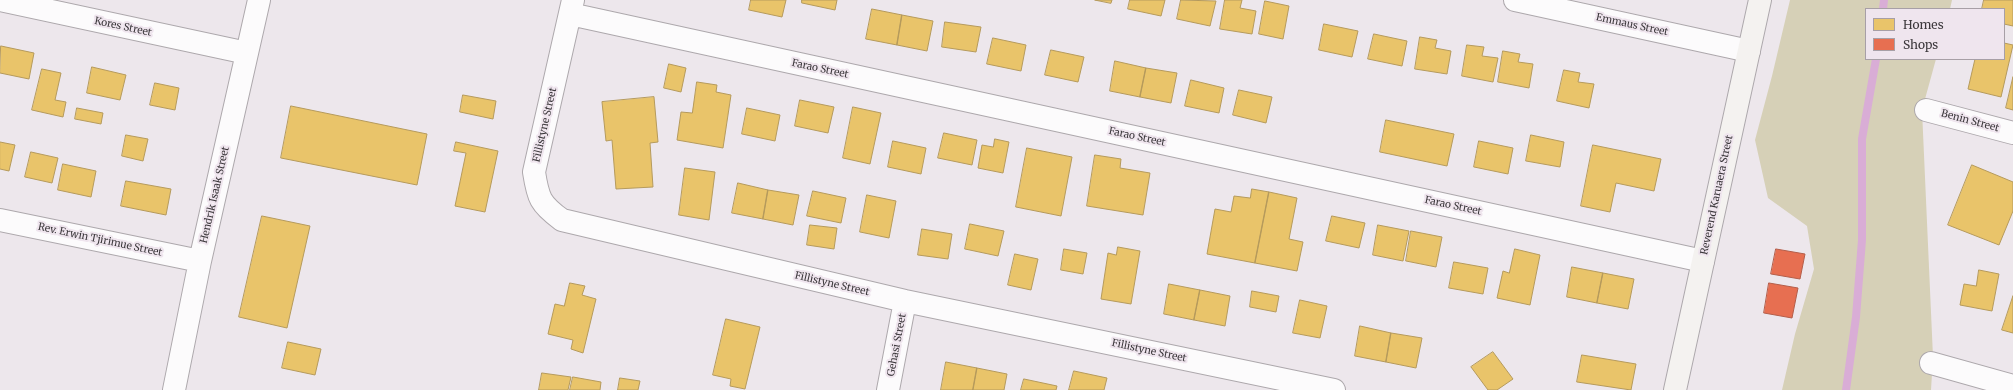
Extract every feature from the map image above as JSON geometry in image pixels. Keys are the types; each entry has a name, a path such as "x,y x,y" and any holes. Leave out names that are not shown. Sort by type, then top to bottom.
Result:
{"street":[{"name":"Kores Street","path":"0,0 39,4 247,53"},
{"name":"Hendrik Isaak Street","path":"174,390 200,261 259,0"},
{"name":"Emmaus Street","path":"1515,0 1536,2 1749,51"},
{"name":"Reverend Karuaera Street","path":"1675,390 1760,0"},
{"name":"Farao Street","path":"571,7 1703,261"},
{"name":"Fillistyne Street","path":"571,7 534,172 537,193 546,209 562,220 905,300 1334,390"},
{"name":"Benin Street","path":"1926,110 2013,133"},
{"name":"Rev. Erwin Tjirimue Street","path":"0,220 200,261"},
{"name":"Gehasi Street","path":"888,390 905,300"},
{"path":"1931,363 2013,386"}],"shaded area":[{"path":"1790,0 1952,0 1950,8 1865,8 1865,60 1936,60 1922,110 1933,357 1931,390 1782,390 1795,334 1814,269 1807,226 1768,198 1755,140"}],"building: Homes":[{"path":"751,0 786,0 782,17 749,10"},
{"path":"802,0 837,0 835,10 802,3"},
{"path":"1095,0 1112,0 1111,3"},
{"path":"1130,0 1165,0 1161,16 1128,9"},
{"path":"1181,0 1216,1 1210,26 1177,19"},
{"path":"1225,0 1242,0 1240,8 1256,11 1252,34 1220,29"},
{"path":"1984,0 2013,0 2013,26 2005,24 2005,8 1982,8"},
{"path":"1265,1 1289,6 1283,39 1259,34"},
{"path":"872,9 902,15 897,45 866,39"},
{"path":"902,15 933,21 927,51 897,45"},
{"path":"945,22 981,27 976,52 942,47"},
{"path":"1324,24 1358,31 1352,57 1319,50"},
{"path":"1374,34 1407,41 1402,66 1368,59"},
{"path":"1420,37 1437,40 1435,48 1451,51 1447,74 1415,69"},
{"path":"993,38 1026,45 1021,71 987,64"},
{"path":"2005,43 2013,45 2001,97 1968,89 1975,60 2005,60"},
{"path":"1467,45 1484,47 1482,56 1498,58 1493,82 1462,76"},
{"path":"1,46 34,53 29,79 0,73"},
{"path":"1051,50 1084,57 1078,82 1045,75"},
{"path":"1503,51 1520,54 1518,62 1533,64 1529,88 1498,82"},
{"path":"1115,61 1146,68 1140,97 1110,91"},
{"path":"669,64 686,68 681,92 664,88"},
{"path":"92,67 126,75 120,100 87,93"},
{"path":"1146,68 1177,73 1171,103 1140,97"},
{"path":"42,69 61,73 55,100 66,102 63,117 32,110"},
{"path":"1564,70 1580,73 1578,82 1594,84 1589,108 1557,101"},
{"path":"2013,77 2013,110 2006,108"},
{"path":"1191,80 1224,88 1219,113 1185,106"},
{"path":"697,82 717,85 716,92 731,95 723,148 677,140 681,112 692,113"},
{"path":"155,83 179,88 175,110 150,105"},
{"path":"1239,90 1272,97 1266,123 1233,115"},
{"path":"463,95 496,101 493,119 460,112"},
{"path":"654,97 658,142 650,143 653,187 616,189 612,140 606,141 602,102"},
{"path":"800,100 834,107 828,133 795,126"},
{"path":"291,106 427,134 417,185 281,158"},
{"path":"853,107 881,113 870,164 843,158"},
{"path":"77,108 103,113 101,124 75,119"},
{"path":"747,108 780,115 775,141 742,134"},
{"path":"1386,120 1454,134 1447,166 1380,152"},
{"path":"944,133 977,140 972,165 938,158"},
{"path":"126,135 148,139 143,161 122,156"},
{"path":"1531,135 1564,142 1560,167 1526,161"},
{"path":"995,139 1009,142 1003,173 978,168 982,145 993,147"},
{"path":"893,141 926,148 921,174 888,167"},
{"path":"1479,141 1513,148 1508,174 1474,167"},
{"path":"0,142 15,145 9,171 0,169"},
{"path":"456,142 498,151 485,212 455,206 466,153 454,151"},
{"path":"1593,145 1661,159 1654,191 1616,183 1610,212 1581,206"},
{"path":"1027,148 1072,157 1061,216 1016,207"},
{"path":"31,152 58,158 52,183 25,177"},
{"path":"1095,155 1121,159 1120,168 1150,173 1143,215 1087,206"},
{"path":"63,164 96,171 91,197 58,190"},
{"path":"1972,165 2013,182 2013,211 1999,245 1948,225"},
{"path":"685,168 715,172 709,220 679,215"},
{"path":"126,181 171,189 166,215 121,206"},
{"path":"738,183 768,190 763,219 732,213"},
{"path":"1252,189 1269,192 1255,263 1207,254 1215,209 1231,212 1234,196 1250,198"},
{"path":"768,190 799,195 793,225 763,219"},
{"path":"813,191 846,198 841,223 807,216"},
{"path":"1269,192 1297,198 1289,239 1303,242 1297,271 1255,263"},
{"path":"867,195 896,201 889,238 860,232"},
{"path":"262,216 310,226 287,328 239,317"},
{"path":"1332,216 1365,223 1359,248 1326,241"},
{"path":"970,224 1004,231 998,256 965,249"},
{"path":"810,225 837,228 834,249 807,245"},
{"path":"1378,225 1409,231 1403,261 1373,255"},
{"path":"922,229 952,234 948,259 918,255"},
{"path":"1411,231 1442,237 1436,267 1406,261"},
{"path":"1118,247 1140,251 1131,304 1101,299 1108,253 1116,255"},
{"path":"1064,249 1087,253 1083,274 1061,270"},
{"path":"1515,249 1540,255 1530,305 1497,298 1503,271 1509,273"},
{"path":"1015,254 1038,259 1031,290 1008,285"},
{"path":"1454,262 1488,268 1483,294 1449,288"},
{"path":"1572,267 1603,273 1597,303 1567,297"},
{"path":"1979,270 1999,274 1992,311 1960,305 1964,284 1976,286"},
{"path":"1603,273 1634,279 1628,309 1597,303"},
{"path":"570,283 585,286 582,295 596,299 583,353 571,349 573,340 548,334 555,304 564,306"},
{"path":"1169,284 1200,290 1194,320 1164,314"},
{"path":"1200,290 1230,296 1225,326 1194,320"},
{"path":"1252,291 1279,296 1276,312 1250,307"},
{"path":"2013,296 2013,333 2002,330"},
{"path":"1300,300 1327,306 1320,338 1293,333"},
{"path":"726,319 760,327 745,389 730,386 731,379 713,375"},
{"path":"1360,326 1391,333 1386,362 1355,356"},
{"path":"1391,333 1422,338 1416,368 1386,362"},
{"path":"288,342 321,349 315,375 282,368"},
{"path":"1493,352 1513,379 1497,390 1488,390 1471,367"},
{"path":"1582,355 1636,364 1631,390 1577,382"},
{"path":"946,362 977,368 973,390 941,390"},
{"path":"977,368 1007,374 1004,390 973,390"},
{"path":"1074,371 1107,378 1104,390 1069,390"},
{"path":"542,373 571,377 568,390 539,390"},
{"path":"573,377 601,382 600,390 570,390"},
{"path":"620,378 640,381 638,390 618,390"},
{"path":"1024,379 1057,386 1056,390 1021,390"}],"building: Shops":[{"path":"1776,249 1805,254 1800,279 1771,274"},
{"path":"1769,283 1798,288 1792,318 1764,313"}],"waterway":[{"path":"1883,8 1884,0"},
{"path":"1846,390 1856,317 1862,240 1862,139 1876,60"}]}
